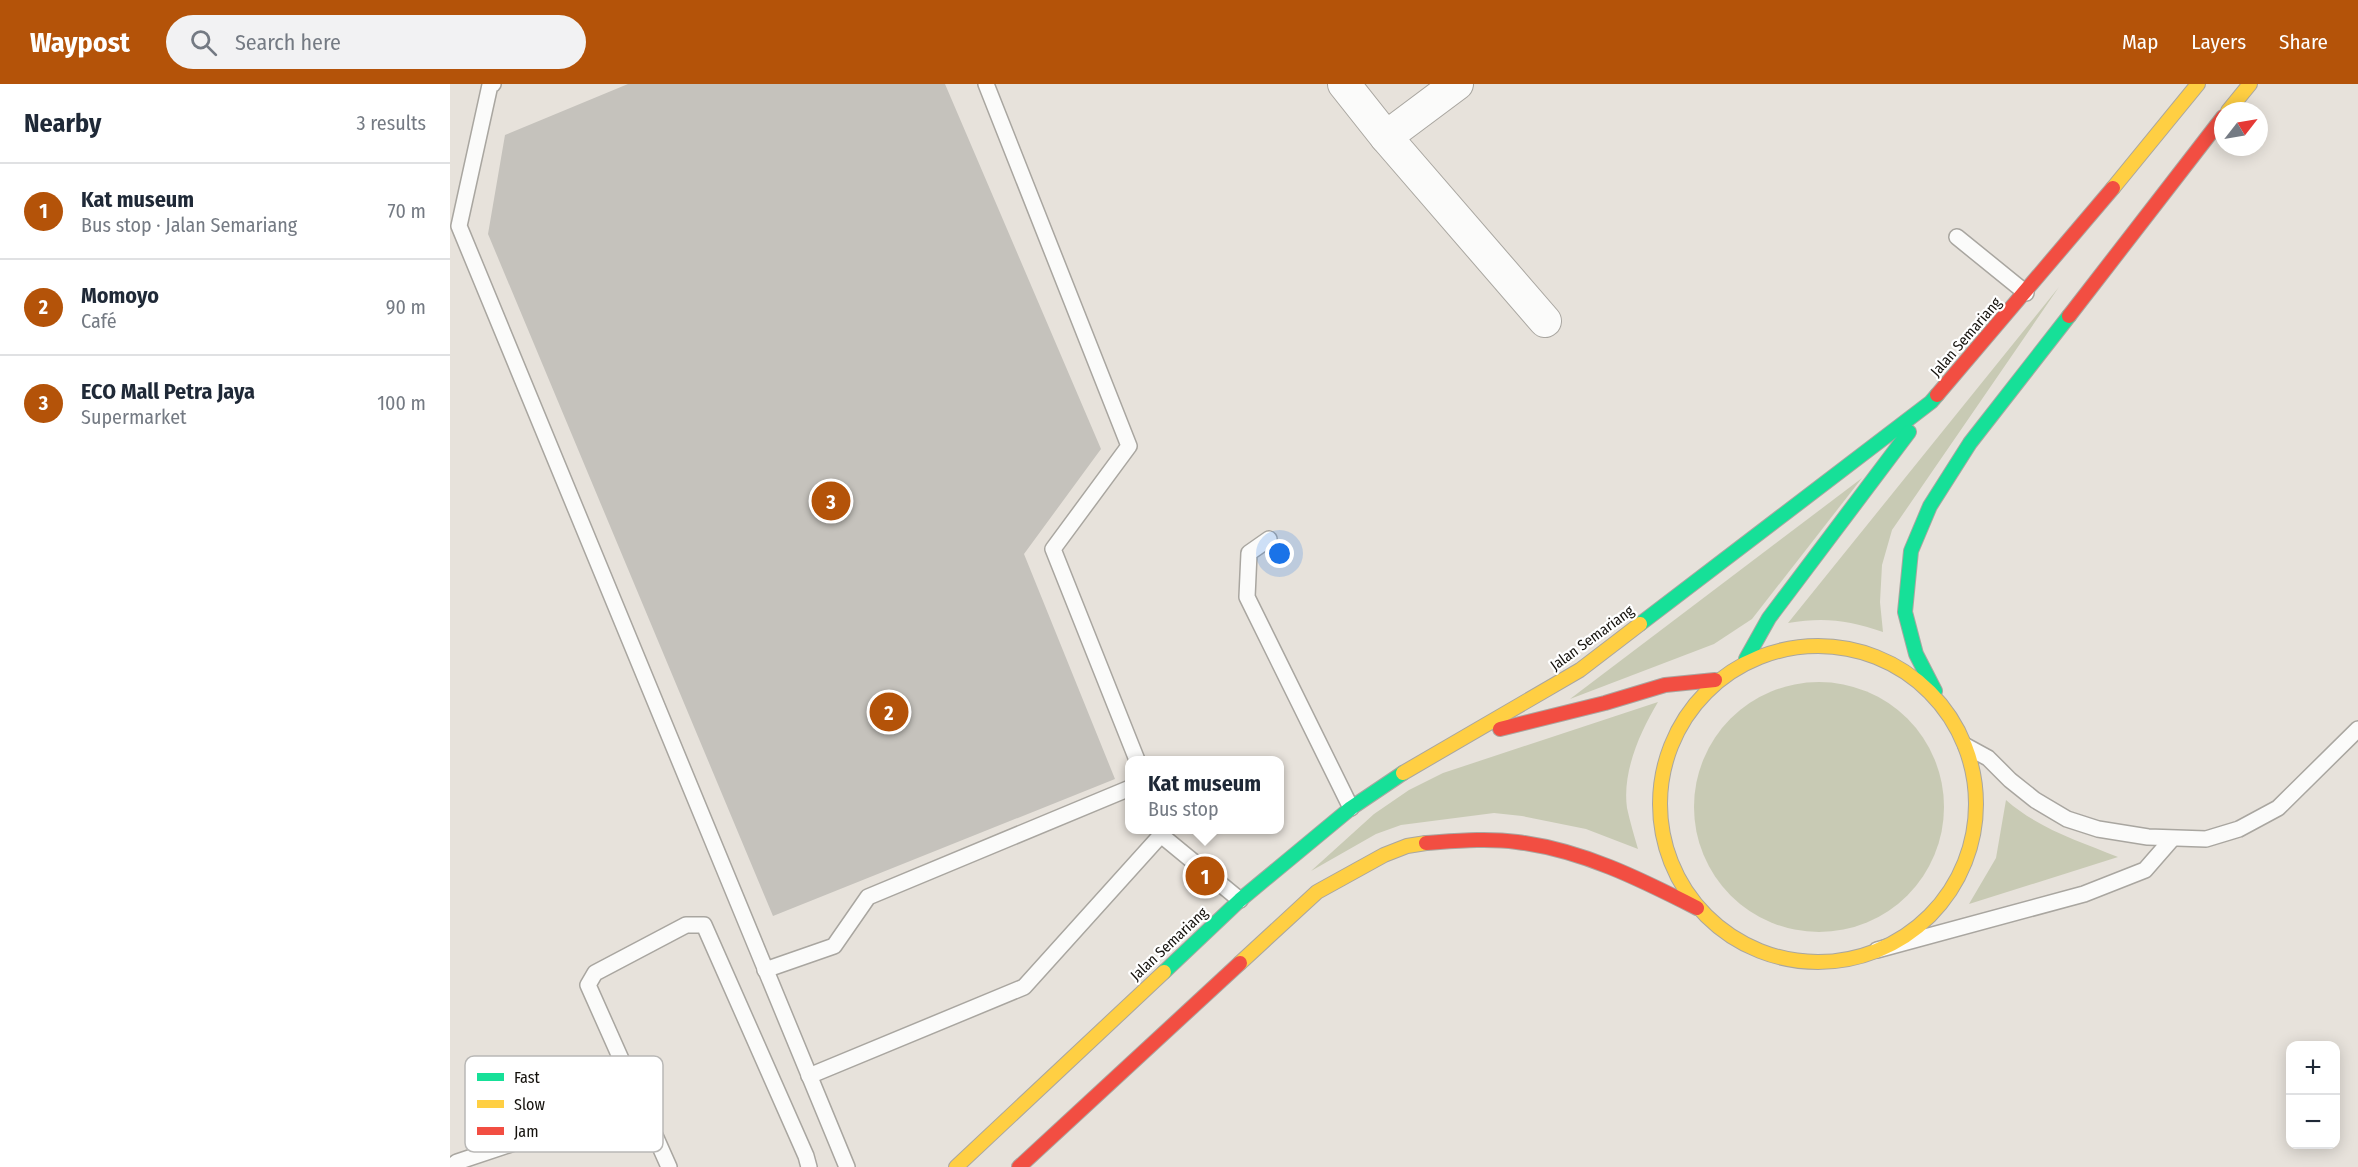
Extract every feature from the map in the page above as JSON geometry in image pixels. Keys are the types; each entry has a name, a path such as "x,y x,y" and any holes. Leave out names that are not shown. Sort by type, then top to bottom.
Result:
{"main road":[{"name":"Jalan Semariang","path":"956,1167 1240,900 1351,808 1387,782 1580,670 1931,402 2026,293 2198,84"},
{"path":"2235,102 2250,84"},
{"path":"1019,1167 1317,892 1373,860 1410,845 1462,840 1515,841 1572,852 1630,874 1698,909 1729,936 1766,955 1805,964 1877,950 1930,921 1958,883 1975,839 1978,791 1966,746 1916,654 1905,612 1911,551 1930,506 1970,443 2214,129"},
{"path":"1746,659 1769,618 1931,402"},
{"path":"1698,909 1674,871 1662,828 1660,784 1672,741 1715,680 1746,659 1802,646 1841,647 1879,657 1914,677 1942,704"},
{"path":"1466,737 1605,703 1665,685 1715,680"}],"street":[{"path":"1344,84 1386,137 1545,321"},
{"path":"1386,137 1457,84"}],"lane":[{"path":"493,84 490,85 459,226 847,1167"},
{"path":"987,84 1129,446 1053,549 1135,756"},
{"path":"1957,237 2026,293"},
{"path":"1269,539 1249,553 1247,597 1351,808"},
{"path":"1966,746 1989,758 2010,780 2035,800 2067,819 2098,829 2172,839 2206,839 2239,830 2278,808 2358,729"},
{"path":"765,970 834,946 868,897 1125,790"},
{"path":"809,1076 1024,987 1158,834"},
{"path":"1162,834 1240,900"},
{"path":"1877,950 2084,894 2145,870 2172,839"},
{"path":"620,1056 588,985 595,973 686,925 704,925 809,1167"},
{"path":"451,1167 457,1162 487,1152"},
{"path":"662,1152 669,1167"}],"green space":[{"path":"2059,287 1892,530 1882,565 1880,602 1883,632 1836,621 1813,620 1788,623"},
{"path":"1862,478 1752,619 1714,644 1570,699"},
{"path":"1819,682 1855,688 1878,697 1898,710 1916,728 1934,759 1941,783 1944,807 1938,843 1929,866 1916,886 1898,904 1867,922 1843,929 1819,932 1783,926 1760,917 1740,904 1722,886 1704,855 1697,831 1694,807 1700,771 1709,748 1722,728 1740,710 1771,692 1795,685"},
{"path":"1658,702 1639,739 1627,780 1627,808 1638,849 1586,829 1522,816 1494,813 1401,825 1376,834 1311,871 1374,814 1409,790 1443,773"},
{"path":"2006,800 2046,827 2118,857 1969,904 1996,858"}],"building":[{"path":"628,84 945,84 1101,449 1024,554 1115,779 773,916 488,234 505,135"}],"traffic: fast":[{"path":"1935,691 1916,654 1905,612 1911,551 1930,506 1970,443 2069,316"},
{"path":"1640,624 1931,402 1937,395"},
{"path":"1746,659 1769,618 1909,432"},
{"path":"1164,972 1240,900 1351,808 1403,773"}],"traffic: slow":[{"path":"2113,188 2198,84"},
{"path":"2235,102 2250,84"},
{"path":"1403,773 1580,670 1640,624"},
{"path":"1818,646 1849,649 1879,658 1906,672 1930,692 1950,716 1964,743 1973,773 1976,804 1973,835 1964,865 1950,892 1930,916 1906,936 1879,950 1849,959 1818,962 1787,959 1757,950 1730,936 1706,916 1686,892 1672,865 1663,835 1660,804 1663,773 1672,743 1686,716 1706,692 1730,672 1757,658 1787,649 1818,646"},
{"path":"1240,963 1317,892 1384,855 1407,846 1426,843"},
{"path":"956,1167 1164,972"}],"traffic: jam":[{"path":"2069,316 2214,129"},
{"path":"1937,395 2113,188"},
{"path":"1500,729 1605,703 1665,685 1715,680"},
{"path":"1426,843 1494,840 1541,846 1610,867 1697,908"},
{"path":"1019,1167 1240,963"}],"place":[{"name":"ECO Mall Petra Jaya","path":"831,501"},
{"name":"Momoyo","path":"889,712"},
{"name":"Kat museum","path":"1205,876"}]}
